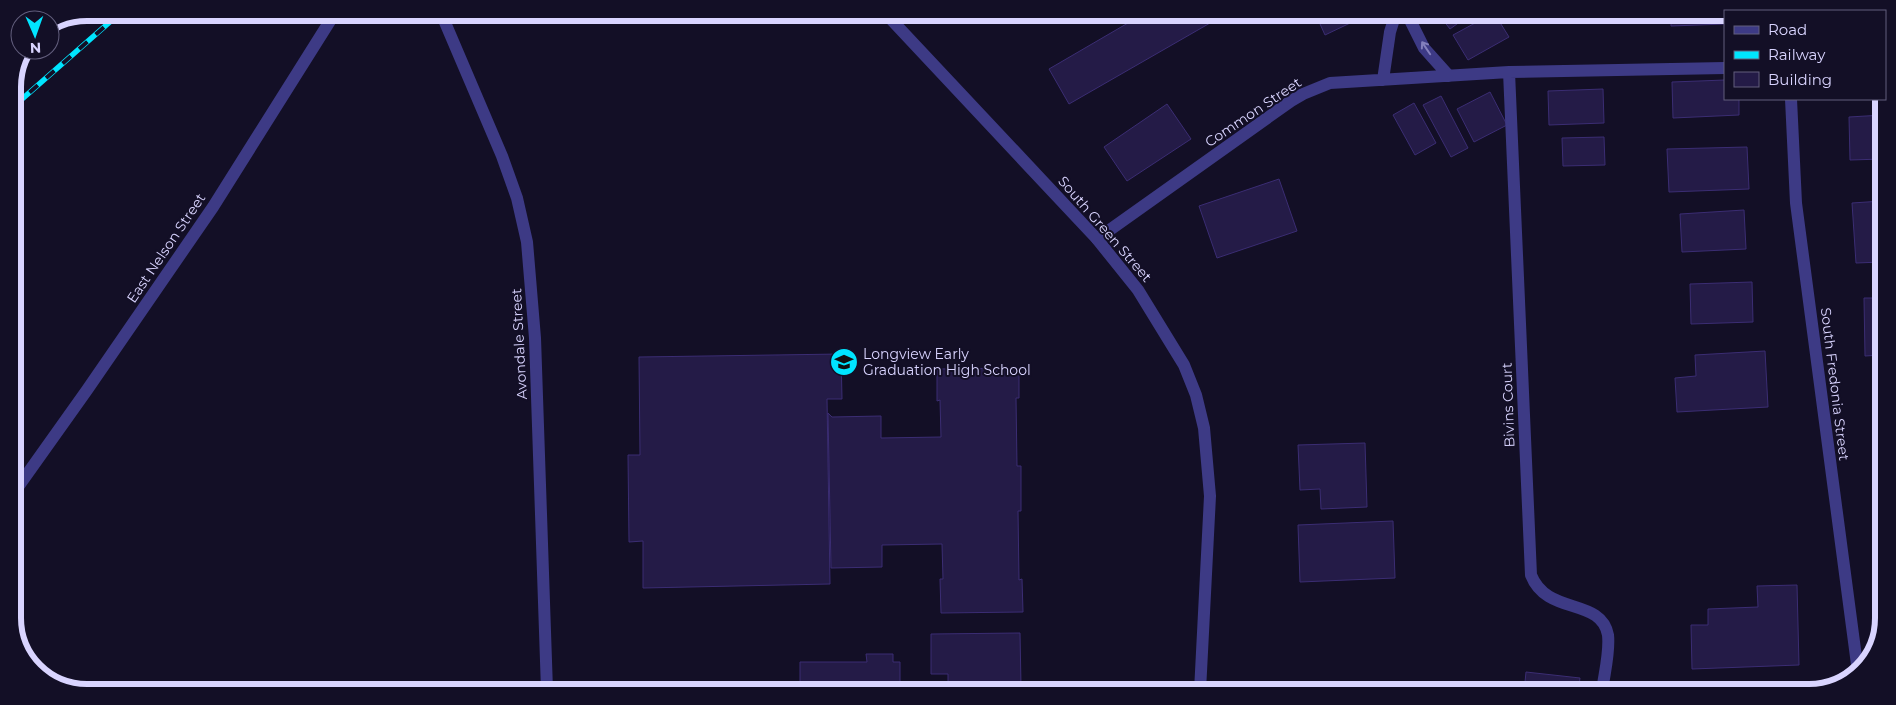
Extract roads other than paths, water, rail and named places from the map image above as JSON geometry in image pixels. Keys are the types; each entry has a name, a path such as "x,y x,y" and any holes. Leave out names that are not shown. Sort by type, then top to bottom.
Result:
{"street":[{"name":"East Nelson Street","path":"21,483 213,208 330,21"},
{"name":"Avondale Street","path":"444,21 502,156 517,198 527,242 535,338 547,684"},
{"name":"South Green Street","path":"893,21 1097,239 1138,290 1173,344 1184,365 1194,387 1202,419 1208,461 1210,496 1200,684"},
{"path":"1383,80 1393,21"},
{"path":"1410,21 1424,48 1449,76"},
{"name":"Common Street","path":"1097,239 1303,94 1330,83 1509,72 1724,68"},
{"name":"Bivins Court","path":"1509,72 1530,569 1535,584 1544,594 1554,600 1583,609 1596,616 1605,624 1608,647 1603,684"},
{"name":"South Fredonia Street","path":"1791,100 1796,202 1857,662"}],"railway":[{"path":"21,100 111,21"}],"place":[{"name":"Longview Early Graduation High School","path":"844,362"}]}
